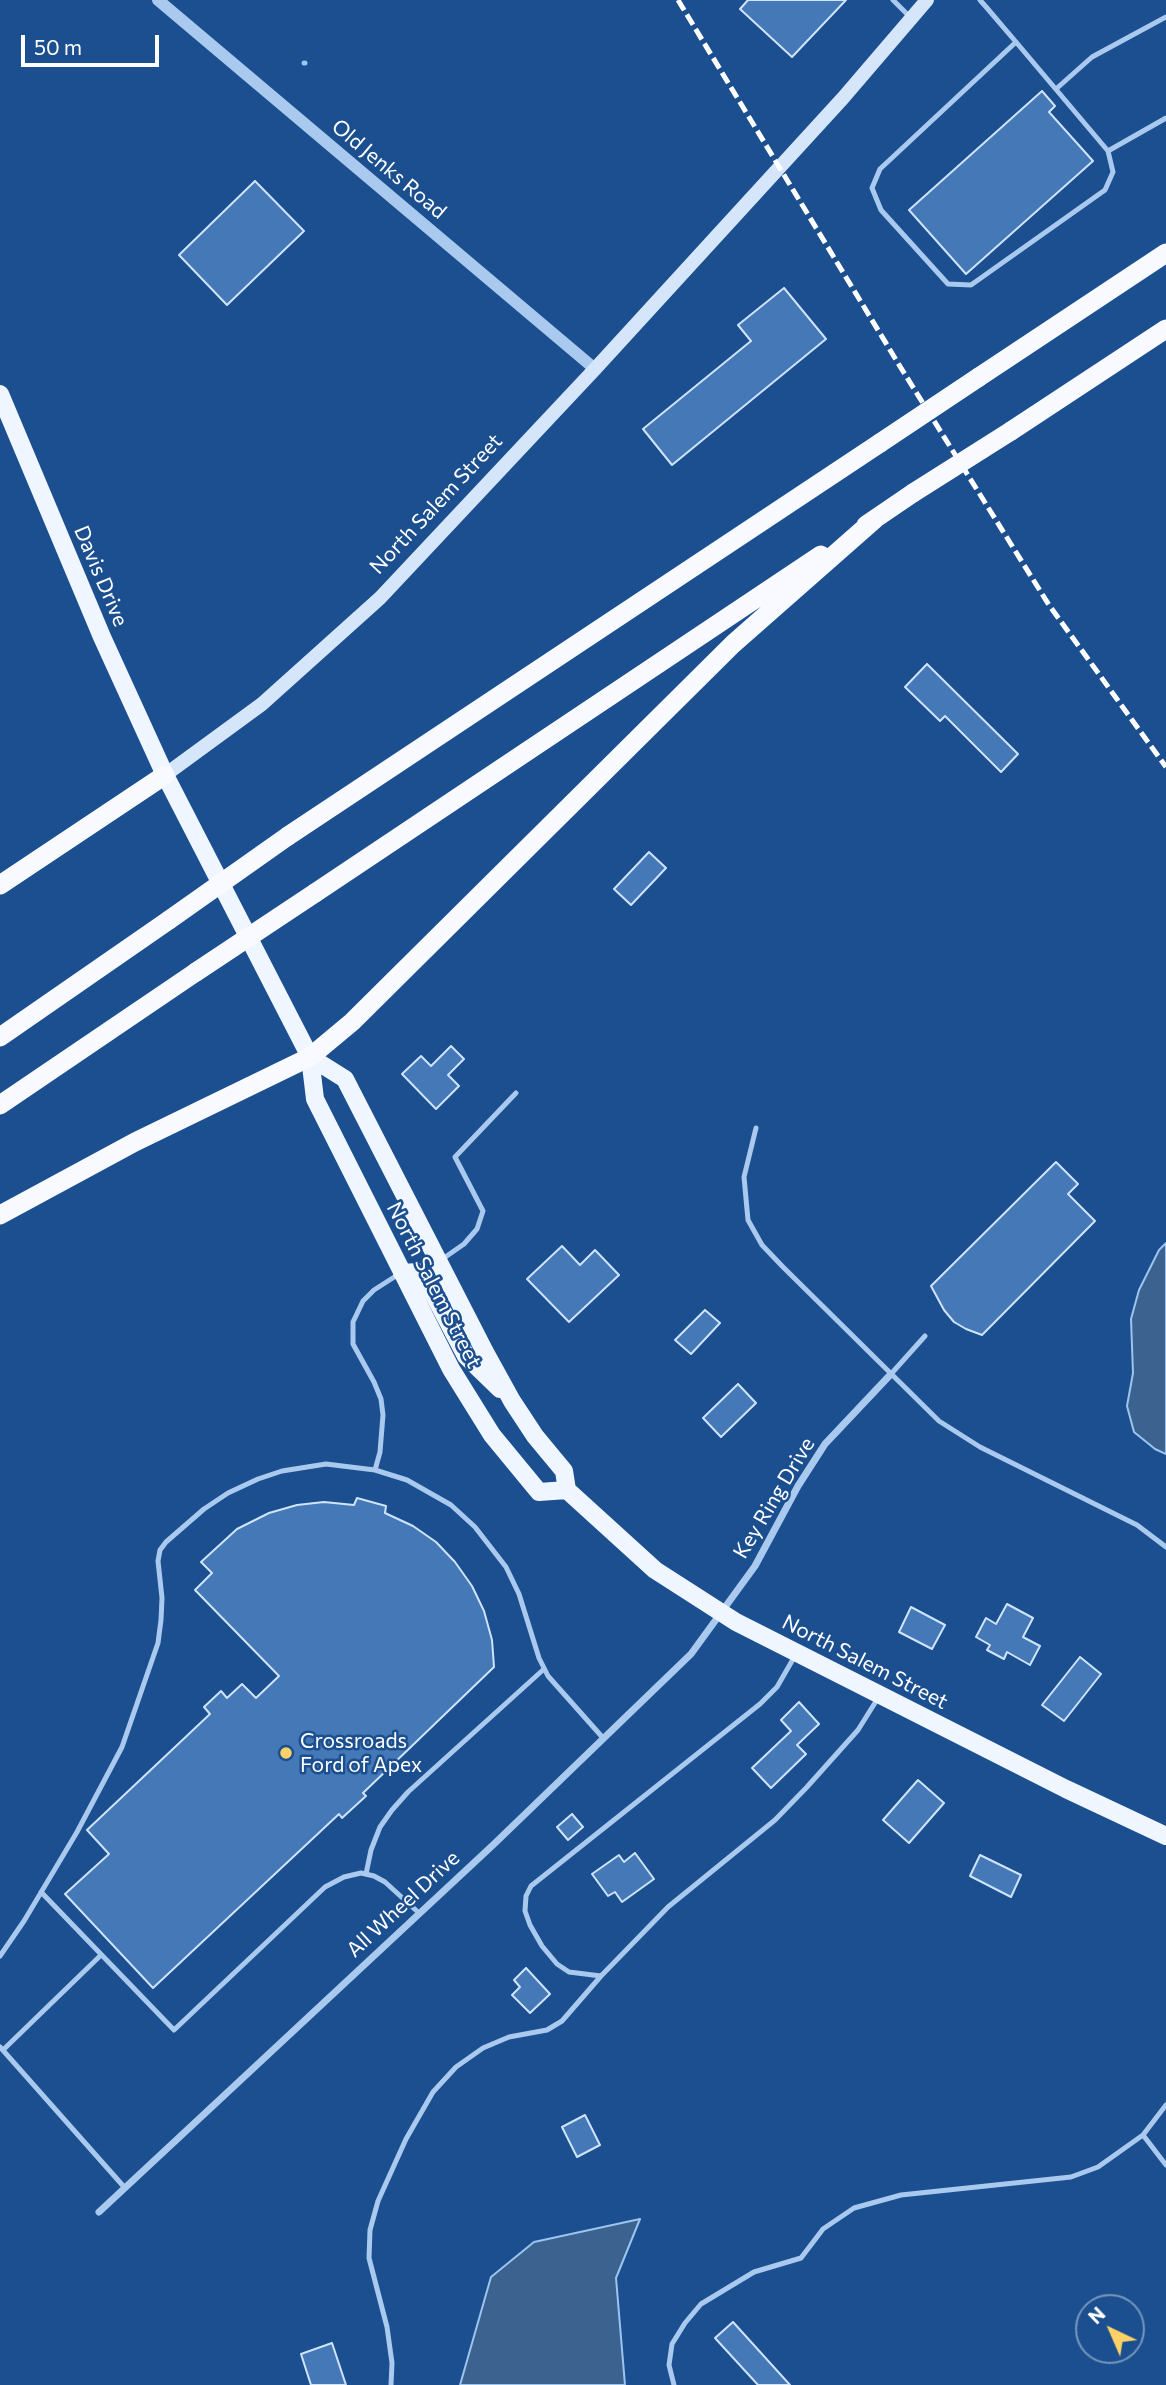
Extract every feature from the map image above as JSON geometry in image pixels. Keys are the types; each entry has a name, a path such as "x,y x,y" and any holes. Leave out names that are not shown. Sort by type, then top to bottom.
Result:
{"highway":[{"path":"0,1037 288,836 1166,253"},
{"path":"0,1105 913,493 1166,329"},
{"path":"0,1215 135,1142 310,1057 352,1022 733,644 875,519"},
{"path":"0,885 165,775"}],"main road":[{"name":"North Salem Street","path":"567,1490 539,1492 498,1443 466,1396 315,1099 310,1057 165,775 262,704 380,598 595,369 843,98 927,0"},
{"name":"Davis Drive","path":"0,394 92,612 165,775"},
{"name":"North Salem Street","path":"310,1057 345,1079 512,1401 535,1436 564,1471 567,1490 656,1570 722,1613 1066,1789 1166,1836"},
{"path":"402,1273 418,1272 425,1278 466,1356 512,1401"}],"street":[{"name":"Old Jenks Road","path":"158,0 595,369"},
{"name":"Key Ring Drive","path":"722,1613 755,1566 798,1486 825,1444 891,1374"},
{"name":"All Wheel Drive","path":"99,2212 604,1739 691,1654 722,1613"}],"lane":[{"path":"893,0 911,19"},
{"path":"980,0 1016,42 1056,89 1108,151 1114,172 1105,190 971,285 948,284 881,210 872,188 880,169 1016,42"},
{"path":"1056,89 1092,57 1166,17"},
{"path":"1108,151 1166,118"},
{"path":"439,1261 464,1244 477,1229 483,1211 455,1157 516,1093"},
{"path":"757,1128 744,1177 748,1220 762,1245 952,1431 1137,1525 1166,1547"},
{"path":"374,1470 380,1452 383,1415 381,1399 353,1344 353,1322 363,1301 374,1290 402,1273"},
{"path":"891,1374 925,1336"},
{"path":"0,1956 41,1892 106,1780 122,1747 158,1643 162,1598 158,1561 160,1550 204,1508 257,1479 282,1471 326,1464 374,1470 407,1480 451,1505 491,1545 506,1567 519,1594 544,1669 604,1739"},
{"path":"601,1976 569,1972 542,1946 524,1911 526,1896 531,1886 760,1704 777,1687 797,1653"},
{"path":"366,1874 376,1839 392,1810 544,1669"},
{"path":"391,2385 393,2363 369,2258 370,2230 378,2201 406,2139 433,2092 456,2067 483,2048 509,2037 547,2030 562,2021 668,1907 783,1812 858,1730 880,1695"},
{"path":"41,1892 174,2030 325,1887 344,1877 361,1873 385,1882 419,1913"},
{"path":"101,1955 1,2048 125,2188"},
{"path":"674,2385 669,2365 672,2344 701,2304 754,2272 801,2258 823,2229 854,2208 901,2195 1070,2177 1098,2166 1143,2134 1166,2105"},
{"path":"1143,2134 1166,2165"}],"water":[{"path":"1166,1243 1166,1454 1155,1449 1134,1432 1127,1406 1133,1373 1131,1319 1139,1290 1159,1250"},
{"path":"640,2219 616,2278 625,2385 460,2385 491,2277 534,2242"}],"building":[{"path":"748,0 846,0 792,57 740,9"},
{"path":"1042,91 1055,106 1049,112 1093,161 966,274 909,210"},
{"path":"255,181 304,231 227,305 179,255"},
{"path":"784,288 826,339 672,465 643,429 751,341 738,325"},
{"path":"927,664 1018,754 1001,772 945,716 940,721 905,687"},
{"path":"649,852 666,868 631,905 614,889"},
{"path":"451,1046 464,1059 448,1075 459,1086 436,1109 402,1074 421,1056 431,1066"},
{"path":"1056,1162 1078,1184 1068,1194 1095,1221 982,1335 954,1322 931,1286"},
{"path":"562,1246 580,1265 595,1250 619,1275 569,1322 527,1279"},
{"path":"705,1310 720,1323 691,1354 675,1340"},
{"path":"738,1384 756,1403 721,1437 703,1418"},
{"name":"Crossroads Ford of Apex","path":"357,1498 386,1506 385,1513 413,1526 436,1542 455,1562 472,1586 484,1611 492,1640 494,1667 363,1793 366,1796 342,1818 339,1814 153,1988 65,1894 109,1854 87,1830 210,1714 204,1707 221,1691 227,1698 242,1684 256,1698 279,1676 195,1590 212,1573 201,1562 237,1529 269,1513 297,1505 324,1502 354,1505"},
{"path":"1007,1604 1033,1618 1023,1637 1040,1646 1030,1665 1007,1652 1004,1659 987,1650 990,1645 976,1637 986,1618 996,1624"},
{"path":"911,1607 945,1625 932,1649 899,1632"},
{"path":"1080,1657 1101,1674 1064,1721 1042,1705"},
{"path":"799,1702 819,1724 797,1745 806,1754 771,1788 752,1768 791,1731 781,1720"},
{"path":"918,1780 944,1803 909,1843 883,1820"},
{"path":"572,1814 583,1827 568,1840 557,1827"},
{"path":"635,1853 654,1879 622,1902 615,1892 608,1896 592,1874 619,1855 624,1862"},
{"path":"980,1855 1021,1875 1011,1897 970,1876"},
{"path":"526,1968 550,1994 530,2013 512,1995 520,1987 514,1980"},
{"path":"585,2115 600,2145 577,2157 562,2127"},
{"path":"733,2322 790,2385 758,2385 715,2338"},
{"path":"332,2343 346,2385 311,2385 301,2354"}],"railway":[{"path":"678,0 901,368 1049,605 1166,767"}],"place":[{"name":"Crossroads Ford of Apex","path":"286,1753"}]}
